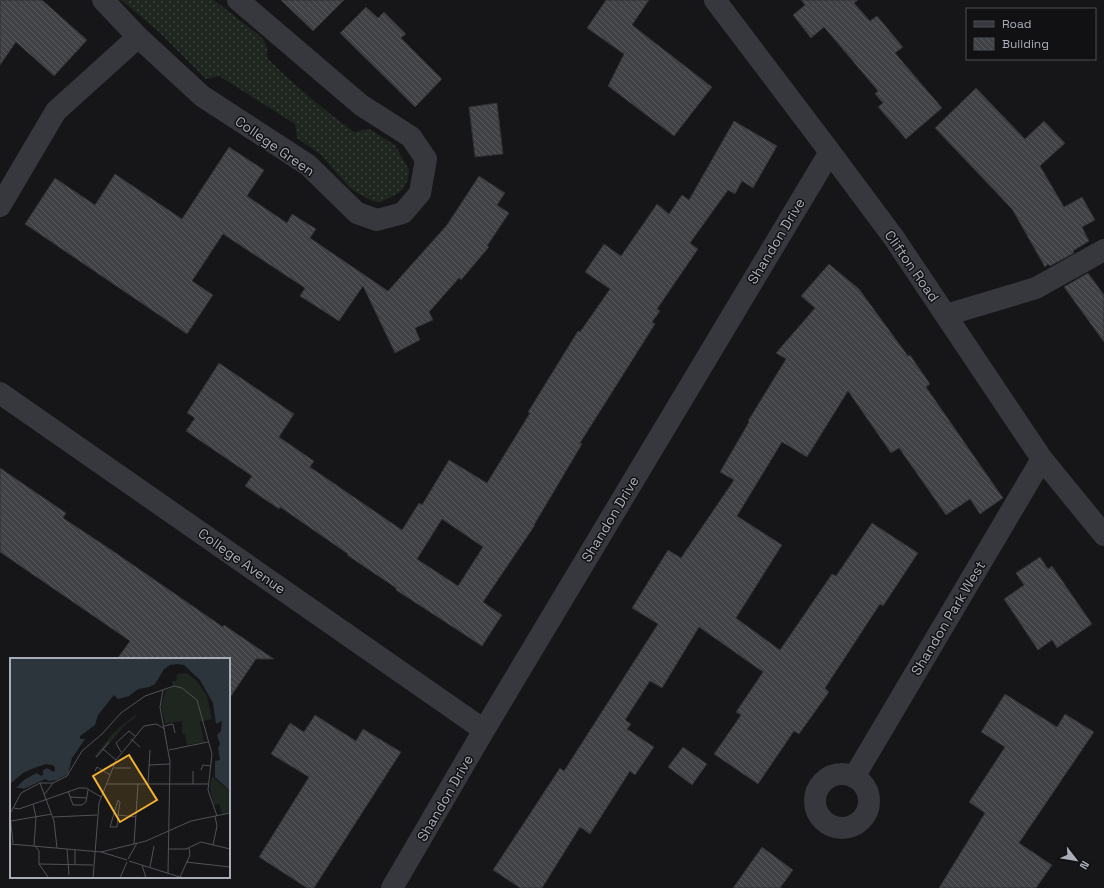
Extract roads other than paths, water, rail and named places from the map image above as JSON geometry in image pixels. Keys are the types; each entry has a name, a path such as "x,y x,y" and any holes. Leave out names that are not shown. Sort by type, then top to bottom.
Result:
{"street":[{"name":"College Green","path":"103,0 138,37 202,96 308,165 357,213 377,220 403,213 420,193 426,159 411,138 361,105 263,22 244,2"},
{"name":"Clifton Road","path":"714,0 894,238 1042,459 1104,535"},
{"path":"0,206 56,111 138,37"},
{"name":"Shandon Drive","path":"392,888 484,730 830,152"},
{"path":"946,315 1036,288 1104,250"},
{"name":"College Avenue","path":"0,393 484,730"},
{"name":"Shandon Park West","path":"854,777 1042,459"}]}
